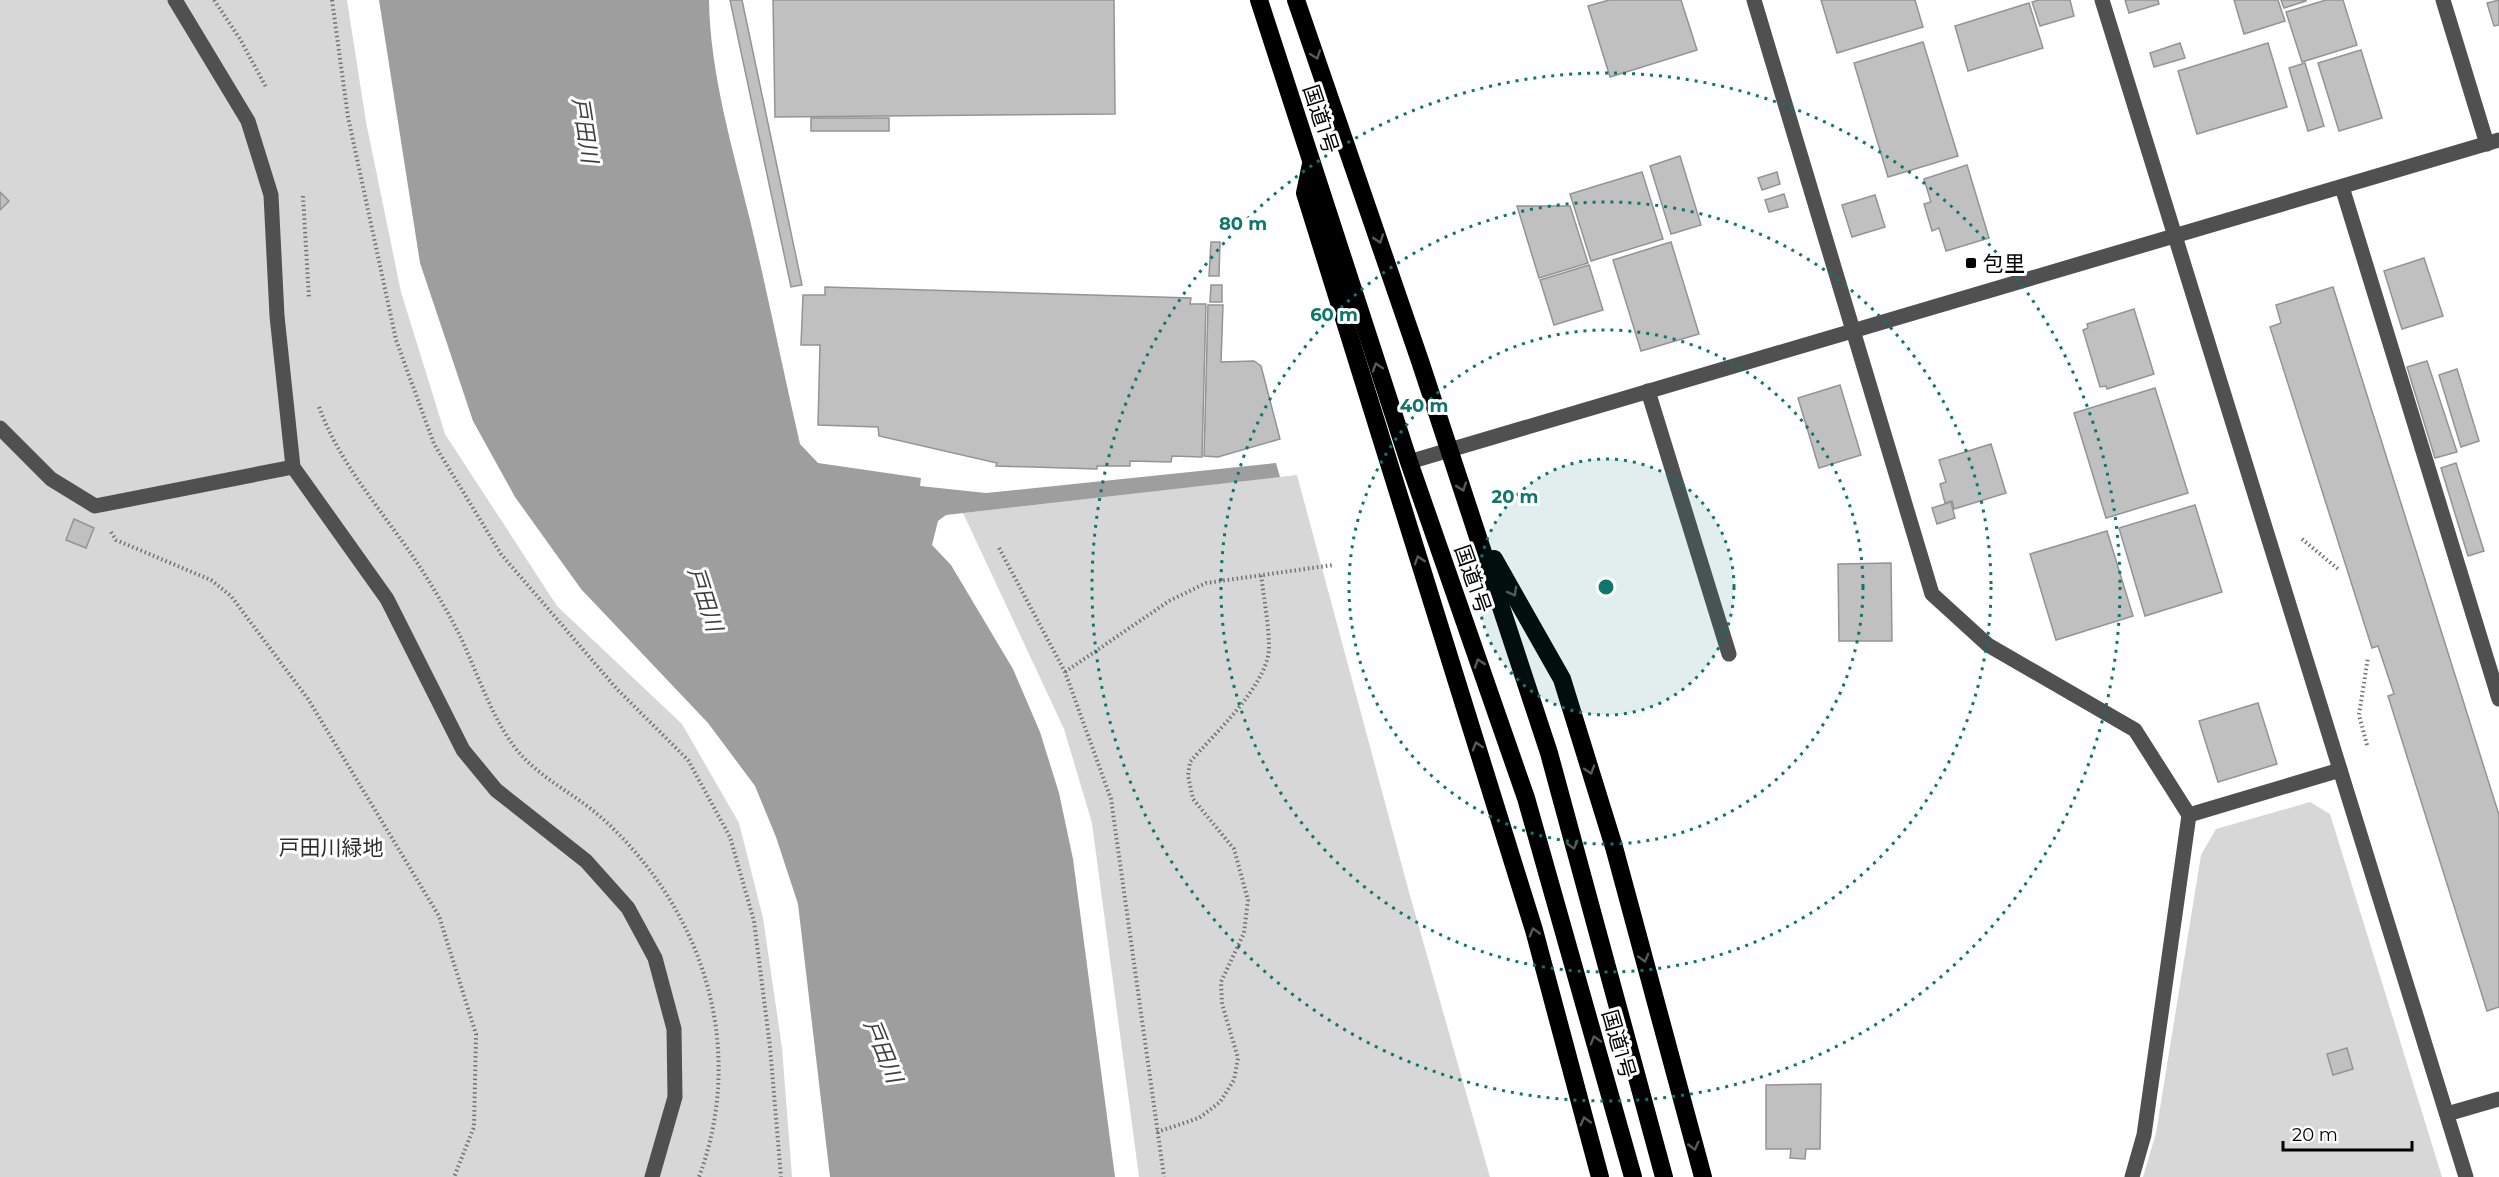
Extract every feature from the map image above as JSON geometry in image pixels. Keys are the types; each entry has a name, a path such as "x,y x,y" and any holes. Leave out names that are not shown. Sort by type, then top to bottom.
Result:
{"highway":[{"name":"国道1号","path":"1258,0 1408,462 1526,798 1633,1177"},
{"name":"国道1号","path":"1296,0 1450,450 1549,753 1664,1177"},
{"path":"1311,163 1305,193 1534,930 1600,1177"},
{"path":"1474,523 1562,679 1614,847 1702,1177"}],"street":[{"path":"175,0 248,121 271,195 277,316 293,467 387,599 463,750 496,790 586,861 628,908 655,958 674,1029 675,1097 652,1177"},
{"path":"1754,0 1932,594 1988,645 2135,730 2189,815 2144,1135 2132,1177"},
{"path":"2102,0 2466,1177"},
{"path":"1408,462 2174,238 2493,142 2443,0"},
{"path":"2342,187 2499,699"},
{"path":"1648,391 1729,654"},
{"path":"0,428 51,479 95,506 293,467"},
{"path":"2189,815 2340,770"},
{"path":"2447,1114 2499,1099"}],"path":[{"path":"214,0 240,39 270,94"},
{"path":"332,0 348,117 396,340 434,444 501,554 616,688 688,760 730,837 754,921 770,1047 781,1177"},
{"path":"302,190 306,212 309,310"},
{"path":"316,398 331,440 425,575 459,633 497,719 524,758 604,820 663,886 686,927 705,973 719,1070 711,1143 699,1177"},
{"path":"95,506 116,540 211,580 231,596 308,699 439,916 476,1034 474,1127 454,1177"},
{"path":"999,548 1065,672 1111,799 1164,1177"},
{"path":"1065,672 1169,601 1206,583 1333,565"},
{"path":"1157,1132 1198,1118 1220,1102 1234,1080 1238,1058 1222,1004 1221,982 1244,933 1248,900 1234,849 1193,799 1188,776 1190,762 1244,700 1263,672 1269,651 1261,575"},
{"path":"2368,657 2359,715 2368,747"}],"green space":[{"name":"戸田川緑地","path":"0,0 347,0 366,122 401,292 445,434 557,606 682,724 739,823 763,918 782,1048 792,1177 0,1177"},
{"path":"1297,475 1409,892 1490,1177 1139,1177 1092,823 1064,729 963,513"},
{"path":"2310,802 2330,814 2442,1177 2143,1177 2156,1133 2201,855 2216,829"}],"water":[{"name":"戸田川","path":"379,0 709,0 713,56 718,83 800,444 818,463 921,478 920,486 986,493 1276,463 1280,477 946,515 938,521 932,545 951,565 1013,669 1040,732 1059,793 1073,859 1115,1177 830,1177 798,904 776,837 755,786 708,723 581,589 515,497 473,421 420,263"}],"building":[{"path":"730,0 742,0 802,285 791,287"},
{"path":"773,0 1114,0 1115,114 775,117"},
{"path":"1609,0 1681,0 1697,50 1610,77 1588,6"},
{"path":"1821,0 1915,0 1923,27 1837,53"},
{"path":"2070,0 2074,16 2040,26 2032,2"},
{"path":"2125,0 2158,0 2159,4 2129,13"},
{"path":"2234,0 2278,0 2285,21 2244,34"},
{"path":"2281,0 2306,0 2306,1 2284,8"},
{"path":"2326,0 2343,0 2357,45 2302,62 2286,12"},
{"path":"2499,0 2499,25 2494,26 2487,3"},
{"path":"2029,3 2043,48 1968,71 1955,26"},
{"path":"1923,42 1958,156 1888,177 1854,63"},
{"path":"2180,43 2185,58 2154,67 2150,53"},
{"path":"2268,43 2287,107 2197,134 2178,71"},
{"path":"2361,50 2382,118 2339,131 2318,63"},
{"path":"2305,63 2324,126 2308,131 2289,68"},
{"path":"811,118 889,118 889,131 811,131"},
{"path":"1680,156 1701,225 1671,234 1650,166"},
{"path":"1967,165 1989,238 1946,251 1939,228 1932,231 1924,204 1931,202 1924,179"},
{"path":"1642,172 1663,239 1591,261 1570,194"},
{"path":"1777,172 1780,184 1762,190 1758,178"},
{"path":"0,192 9,201 0,210"},
{"path":"1784,194 1788,207 1769,212 1765,200"},
{"path":"1875,195 1885,227 1852,237 1842,205"},
{"path":"1517,206 1570,206 1588,263 1539,278"},
{"path":"1211,242 1220,242 1219,276 1209,276"},
{"path":"1671,242 1699,334 1641,351 1613,260"},
{"path":"2424,258 2443,316 2402,329 2384,271"},
{"path":"1589,265 1603,310 1554,325 1540,280"},
{"path":"1211,285 1222,285 1222,302 1210,302"},
{"path":"825,287 1191,298 1190,304 1206,304 1202,457 1172,456 1171,462 1130,461 1130,466 1097,466 1097,469 996,466 997,463 879,436 878,427 818,425 820,345 801,345 803,295 825,295"},
{"path":"2333,287 2499,815 2499,1007 2487,1011 2388,696 2394,694 2378,646 2372,648 2270,327 2281,323 2276,305"},
{"path":"1208,305 1223,305 1221,362 1254,361 1261,366 1280,439 1218,457 1204,456"},
{"path":"2134,309 2154,374 2107,389 2106,386 2100,387 2083,330 2088,328 2087,324"},
{"path":"2427,361 2457,452 2435,458 2407,367"},
{"path":"2457,369 2479,441 2461,447 2439,375"},
{"path":"1840,385 1861,455 1819,468 1798,398"},
{"path":"2155,388 2188,493 2106,518 2074,413"},
{"path":"1991,444 2006,493 1954,509 1952,501 1945,503 1940,484 1946,482 1939,460"},
{"path":"2456,463 2484,551 2468,556 2441,468"},
{"path":"1951,502 1955,518 1937,524 1932,508"},
{"path":"2195,505 2222,592 2145,616 2119,528"},
{"path":"74,519 94,528 86,548 66,540"},
{"path":"2107,531 2133,616 2056,640 2030,554"},
{"path":"1891,563 1892,641 1839,641 1838,564"},
{"path":"2258,703 2277,764 2218,782 2199,721"},
{"path":"2347,1048 2353,1069 2333,1075 2327,1054"},
{"path":"1821,1084 1820,1149 1806,1149 1805,1159 1790,1158 1791,1149 1766,1149 1766,1085"}],"place":[{"name":"包里","path":"1971,263"}]}
